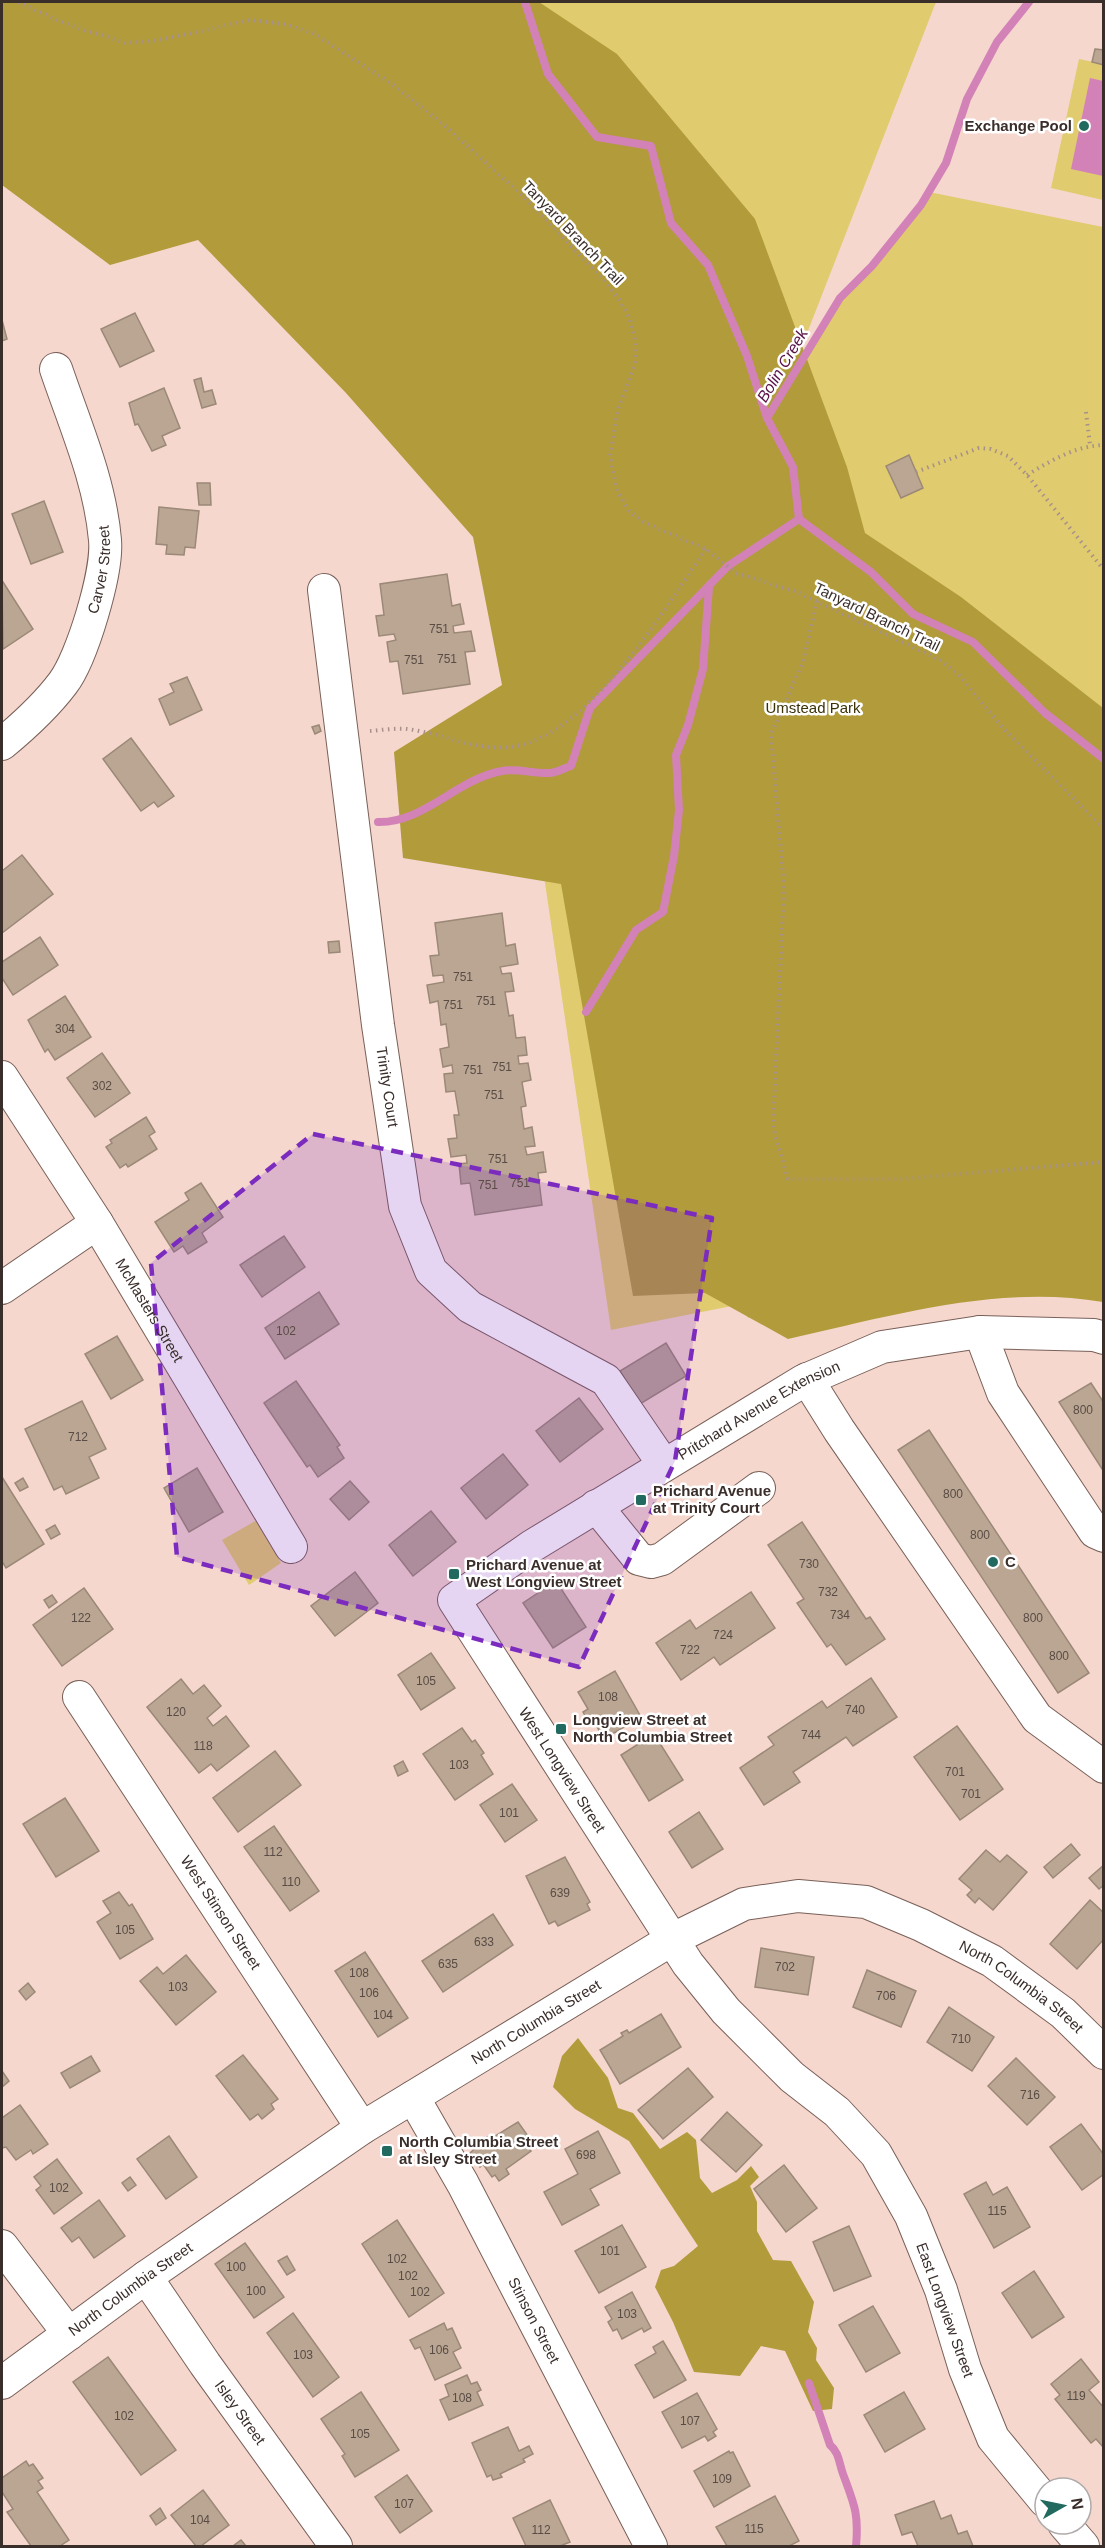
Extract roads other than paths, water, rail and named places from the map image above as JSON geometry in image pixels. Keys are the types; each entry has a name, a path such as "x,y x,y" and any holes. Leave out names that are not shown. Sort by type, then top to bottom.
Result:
{"street":[{"name":"Carver Street","path":"2,744 35,718 65,681 88,627 104,573 105,541 92,473 56,369"},
{"name":"Trinity Court","path":"324,590 378,1025 405,1206 431,1271 470,1307 606,1380 664,1466"},
{"name":"McMasters Street","path":"2,1077 97,1223 291,1546"},
{"path":"2,1288 97,1223"},
{"name":"Pritchard Avenue Extension","path":"454,1600 532,1546 807,1379 882,1347 980,1332 1094,1335 1104,1338"},
{"path":"980,1332 1003,1394 1095,1532 1104,1536"},
{"path":"807,1379 839,1430 1037,1718 1104,1767"},
{"path":"596,1506 639,1559 651,1562 662,1558 759,1488"},
{"name":"West Longview Street","path":"454,1600 670,1940"},
{"name":"West Stinson Street","path":"79,1697 362,2128"},
{"name":"North Columbia Street","path":"2,2383 146,2277 362,2128 670,1940 744,1904 798,1896 866,1902 921,1925 992,1961 1064,2013 1104,2053"},
{"name":"East Longview Street","path":"670,1940 726,2011 792,2077 837,2112 876,2154 910,2216 941,2290 965,2369 993,2438 1033,2486"},
{"name":"Stinson Street","path":"412,2097 463,2184 651,2547"},
{"path":"2,2246 69,2334"},
{"name":"Isley Street","path":"146,2277 205,2364 336,2547"}],"waterway":[{"path":"525,2 548,74 597,137 651,146 671,223 708,265 747,356 767,418"},
{"name":"Bolin Creek","path":"1029,2 997,42 967,99 946,163 921,205 872,266 840,298 767,418 793,467 799,519 871,572 913,614 973,642 1045,713 1104,759"},
{"path":"378,822 410,816 470,782 502,771 552,773 571,766 590,708 728,566 799,519"},
{"path":"586,1012 636,930 663,912 674,856 679,810 676,755 688,725 703,669 709,587"},
{"path":"809,2383 830,2445 837,2454 853,2501 857,2525 856,2546"}],"place":[{"name":"Exchange Pool","path":"1084,126"},
{"name":"Prichard Avenue at Trinity Court","path":"641,1500"},
{"name":"C","path":"993,1562"},
{"name":"Prichard Avenue at West Longview Street","path":"454,1574"},
{"name":"Longview Street at North Columbia Street","path":"561,1729"},
{"name":"North Columbia Street at Isley Street","path":"387,2151"}],"park label":[{"name":"Umstead Park","path":"813,708"}]}
